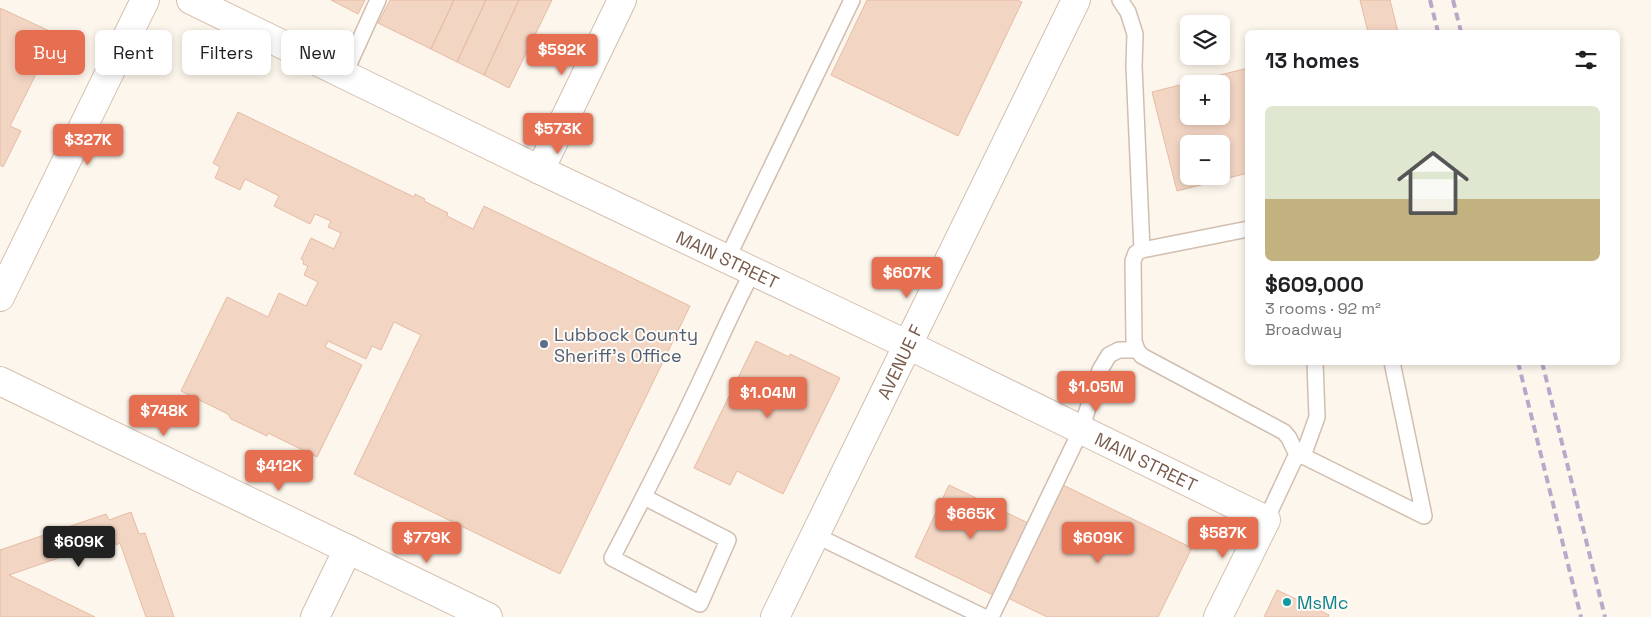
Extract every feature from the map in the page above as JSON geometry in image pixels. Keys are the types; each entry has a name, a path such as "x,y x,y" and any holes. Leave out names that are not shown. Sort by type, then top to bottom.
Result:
{"street":[{"path":"0,297 145,0"},
{"name":"MAIN STREET","path":"190,0 281,44"},
{"path":"540,170 622,0"},
{"name":"AVENUE F","path":"775,617 1076,0"},
{"name":"MAIN STREET","path":"344,75 908,345 1266,520"},
{"path":"0,381 488,617"},
{"path":"1218,617 1266,520"},
{"path":"315,617 348,549"}],"lane":[{"path":"354,53 378,0"},
{"path":"727,259 852,0"},
{"path":"1120,0 1128,12 1135,34 1134,66 1142,250"},
{"path":"1245,230 1142,250 1136,253 1134,261 1134,341 1137,350 1142,356 1284,432 1300,456 1424,516 1393,365"},
{"path":"644,497 728,540 700,604 612,558 644,497 707,368 732,311 753,271"},
{"path":"990,617 1081,430 1100,370 1109,355 1119,350 1137,350"},
{"path":"1266,520 1294,460 1300,456 1317,417 1315,365"},
{"path":"815,535 984,617"}],"building":[{"path":"331,0 365,0 358,14"},
{"path":"390,0 454,0 431,49 378,23"},
{"path":"454,0 486,0 457,62 431,49"},
{"path":"486,0 519,0 484,75 457,62"},
{"path":"519,0 552,0 509,88 484,75"},
{"path":"867,0 1017,0 1022,2 958,136 831,75"},
{"path":"1360,0 1390,0 1398,30 1368,30"},
{"path":"0,8 47,30 15,30 15,75 36,75 10,126 21,131 3,167 0,165"},
{"path":"1245,69 1245,174 1230,178 1230,135 1180,135 1180,185 1201,185 1177,191 1152,92 1180,85 1180,125 1230,125 1230,75 1220,75"},
{"name":"Lubbock County Sheriff's Office","path":"238,112 414,197 415,194 425,199 424,201 448,213 447,216 473,229 484,206 690,306 560,574 354,474 421,335 394,322 381,350 372,346 366,359 328,341 325,347 362,365 317,457 268,433 267,436 231,419 228,414 181,391 227,297 268,317 279,293 306,306 318,282 304,275 308,266 303,264 304,261 301,259 311,238 334,249 341,233 328,227 331,221 315,214 310,224 274,206 279,196 245,179 240,190 215,178 220,167 213,163"},
{"path":"756,341 789,357 790,354 840,378 783,494 737,471 730,485 694,468"},
{"path":"949,485 1028,523 993,595 915,557"},
{"path":"1063,485 1192,548 1158,617 1047,617 1008,598"},
{"path":"131,512 139,534 145,533 174,617 146,617 120,543 116,545 114,539 9,575 95,617 0,617 0,550 106,514 109,520"},
{"name":"MsMc","path":"1277,590 1329,615 1328,617 1264,617"}],"railway":[{"path":"1430,0 1438,30"},
{"path":"1453,0 1460,30"},
{"path":"1519,365 1581,617"},
{"path":"1543,365 1605,617"}],"place":[{"name":"Lubbock County Sheriff's Office","path":"544,344"},
{"name":"MsMc","path":"1287,602"}]}
